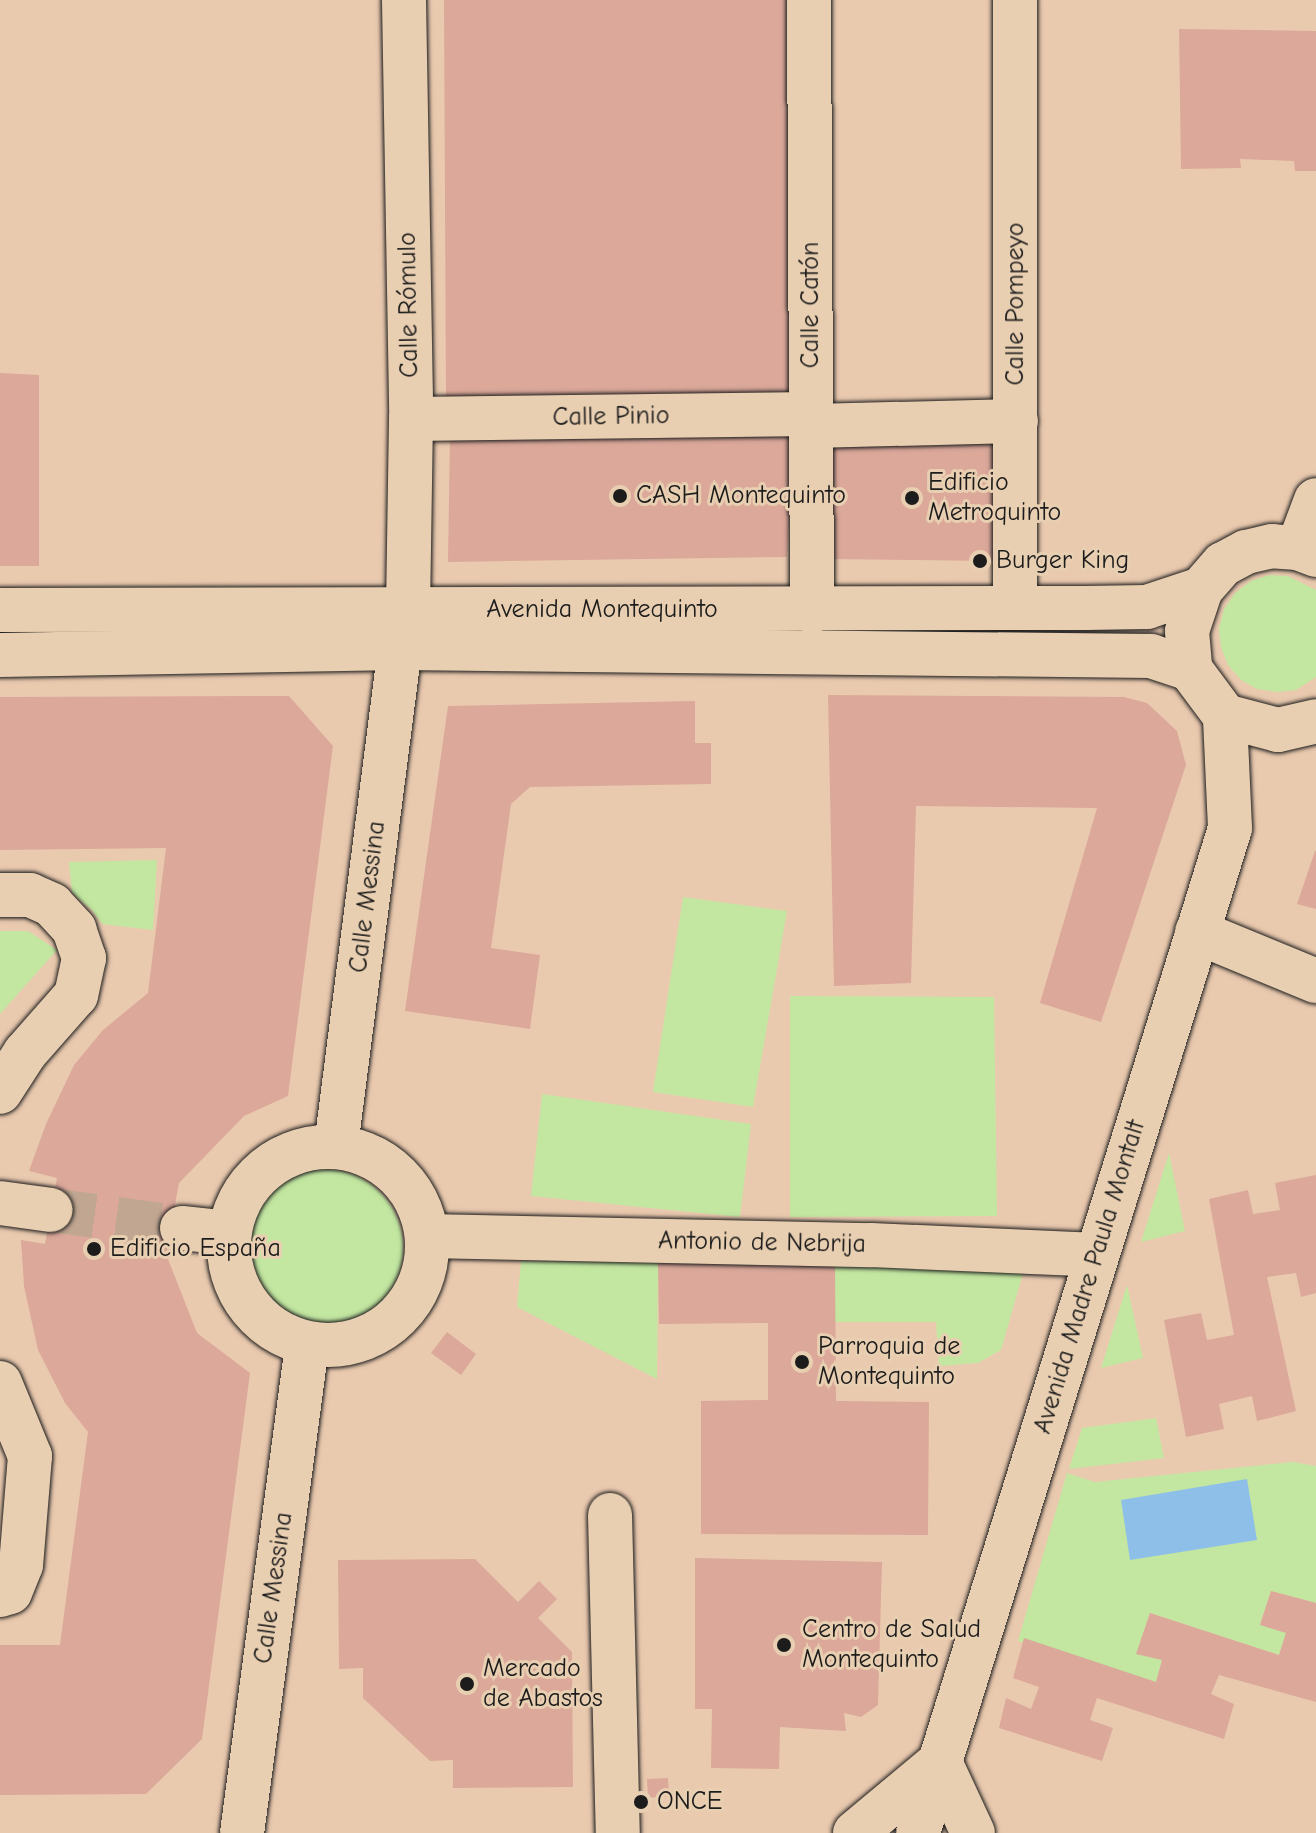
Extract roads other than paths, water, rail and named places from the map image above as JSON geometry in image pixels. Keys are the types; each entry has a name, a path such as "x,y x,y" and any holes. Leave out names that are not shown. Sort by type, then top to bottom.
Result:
{"street":[{"name":"Calle Rómulo","path":"404,0 411,419 404,629"},
{"name":"Calle Catón","path":"809,0 812,611"},
{"name":"Calle Pompeyo","path":"1015,0 1015,608"},
{"name":"Calle Pinio","path":"411,419 1016,421"},
{"path":"1316,500 1307,551 1272,546 1246,552 1223,564 1201,589 1187,631 1190,669 1225,716 1278,730 1316,721"},
{"name":"Avenida Montequinto","path":"0,655 404,629 812,611 1147,607 1201,589"},
{"name":"Avenida Montequinto","path":"0,610 404,629 1151,656 1190,669"},
{"name":"Calle Messina","path":"336,1146 404,629"},
{"name":"Avenida Madre Paula Montalt","path":"918,1833 1230,828 1225,716"},
{"path":"0,895 30,895 52,905 74,929 84,958 76,995 25,1053 0,1092"},
{"path":"1197,932 1316,981"},
{"path":"336,1146 370,1155 398,1175 418,1203 427,1236 425,1267 414,1296 394,1320 368,1337 338,1345 307,1343 280,1333 257,1314 240,1291 230,1262 229,1233 238,1204 266,1169 306,1148 336,1146"},
{"path":"0,1203 51,1210"},
{"path":"182,1228 229,1233"},
{"name":"Antonio de Nebrija","path":"427,1236 871,1245 1097,1255"},
{"name":"Calle Messina","path":"242,1833 307,1343"},
{"path":"0,1383 30,1456 21,1565 10,1592 0,1595"},
{"path":"610,1515 618,1833"},
{"path":"855,1833 940,1762 973,1833"}],"water":[{"path":"1247,1479 1257,1540 1130,1560 1121,1500"}],"tunnel":[{"path":"51,1210 182,1228"}],"place":[{"name":"CASH Montequinto","path":"620,496"},
{"name":"Edificio Metroquinto","path":"912,498"},
{"name":"Burger King","path":"980,561"},
{"name":"Edificio España","path":"94,1249"},
{"name":"Parroquia de Montequinto","path":"802,1362"},
{"name":"Centro de Salud Montequinto","path":"784,1645"},
{"name":"Mercado de Abastos","path":"467,1684"},
{"name":"ONCE","path":"641,1802"}]}
